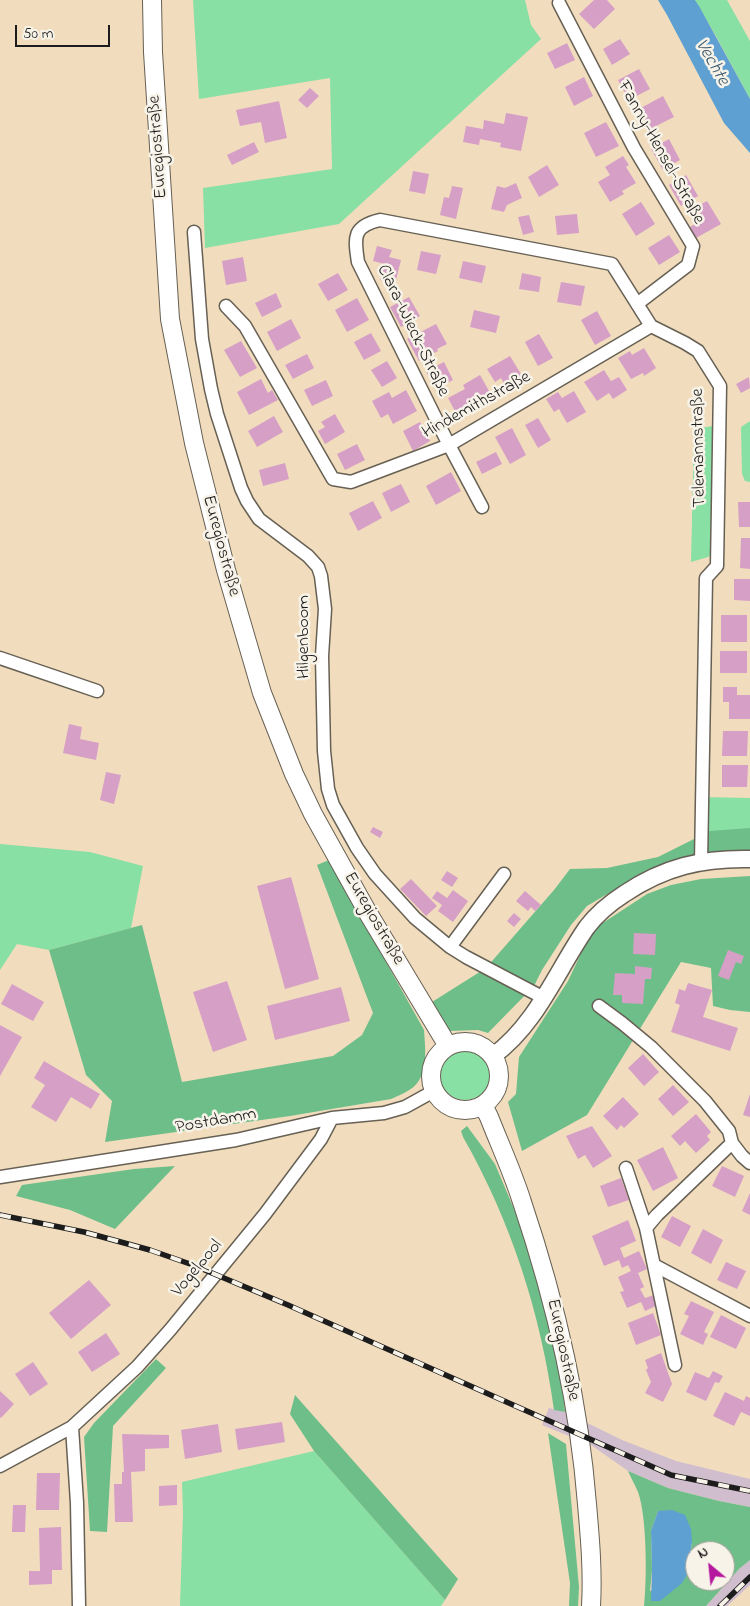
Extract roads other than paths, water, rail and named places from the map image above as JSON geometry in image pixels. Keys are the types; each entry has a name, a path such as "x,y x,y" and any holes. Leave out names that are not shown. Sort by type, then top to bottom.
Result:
{"main road":[{"name":"Euregiostraße","path":"152,0 153,52 170,319 194,443 226,570 262,693 294,774 313,814 363,905 448,1046"},
{"path":"467,1041 486,1048 493,1056 498,1066 497,1088 491,1098 483,1105 461,1110 450,1107 434,1091 431,1071 437,1057 448,1046 457,1042 467,1041"},
{"name":"Euregiostraße","path":"483,1105 522,1200 547,1282 567,1360 580,1433 586,1487 590,1537 591,1606"}],"street":[{"name":"Fanny-Hensel-Straße","path":"559,2 634,148 693,246 688,265 637,304"},
{"name":"Clara-Wieck-Straße","path":"482,507 358,262 356,238 360,230 368,222 380,220 612,264 637,304"},
{"name":"Hilgenboom","path":"194,232 202,339 211,389 217,414 241,488 259,519 308,556 318,567 321,576 325,609 322,656 324,751 328,789 333,805 352,841 375,874 415,918 450,947 466,957 544,998"},
{"path":"637,304 651,326"},
{"name":"Hindemithstraße","path":"226,306 245,326 333,479 351,482 449,445 651,326"},
{"name":"Telemannstraße","path":"651,326 698,351 720,386 717,566 706,578 701,862"},
{"path":"0,658 97,690"},
{"path":"493,1056 506,1046 544,998 588,926 610,903 639,884 665,871 701,862 730,858 750,859"},
{"path":"450,947 504,874"},
{"path":"599,1006 622,1022 651,1047 705,1101 729,1132 732,1143 750,1163"},
{"name":"Postdamm","path":"0,1177 236,1140 332,1118 384,1113 405,1107 434,1091"},
{"name":"Vogelpool","path":"0,1466 72,1427 137,1367 266,1214 321,1139 332,1118"},
{"path":"646,1228 657,1215 732,1143"},
{"path":"626,1168 646,1228 675,1365"},
{"path":"654,1265 750,1316"},
{"path":"72,1427 77,1503 79,1606"}],"water":[{"name":"Vechte","path":"658,0 695,0 699,6 750,99 750,153 724,123"},
{"path":"672,1510 685,1515 691,1529 692,1541 685,1541 685,1578 681,1584 660,1601 651,1601 651,1531 658,1511"}],"railway":[{"path":"0,1215 84,1232 150,1250 193,1265 288,1305 671,1475 750,1491"},
{"path":"720,1606 750,1577"}]}
